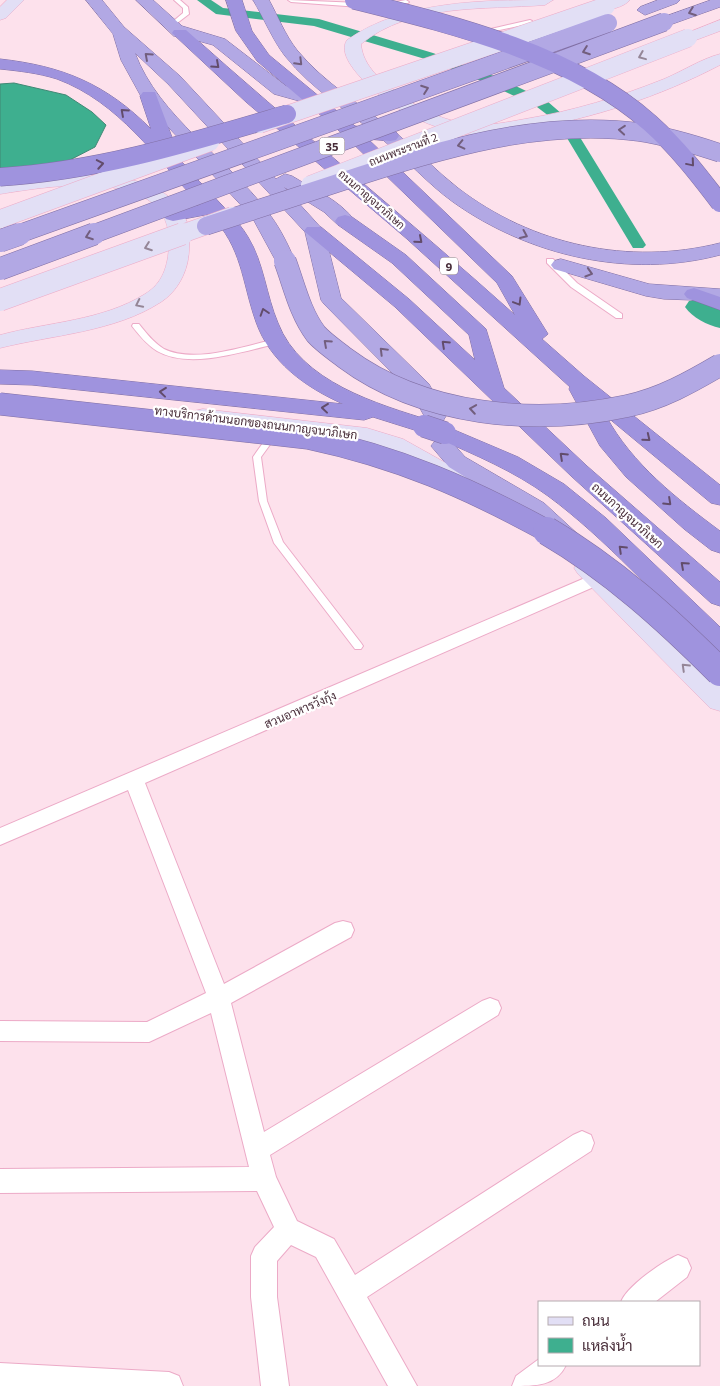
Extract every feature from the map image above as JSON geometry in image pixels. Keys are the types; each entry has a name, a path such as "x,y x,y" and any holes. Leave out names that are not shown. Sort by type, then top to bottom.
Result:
{"highway":[{"name":"ถนนกาญจนาภิเษก","path":"94,0 118,30 174,80 314,231 402,303 579,471 720,598"},
{"name":"ถนนกาญจนาภิเษก","path":"144,0 553,358 576,381 720,497"},
{"path":"354,0 507,44 598,85 638,111 663,133 689,160 720,203"},
{"name":"35","path":"0,241 672,0"},
{"path":"234,1 238,18 250,42 263,58 350,131 505,280 553,358"},
{"name":"35","path":"0,269 720,2"},
{"path":"267,10 282,41 298,60 322,83 390,136 504,240 523,252 550,261 664,293 694,294 719,298"},
{"path":"177,29 219,42 280,90 310,99"},
{"path":"118,30 129,60 149,96 171,159"},
{"path":"0,64 52,72 77,81 112,100 148,134 171,159 209,217 239,237 266,319 276,341 280,348 307,374 328,387 375,410 431,428 510,462 556,490 596,524 720,643"},
{"path":"149,96 260,214 285,261 303,311 323,342 352,363 384,382 419,396 463,408 500,414 603,413 668,396 703,378 720,365"},
{"path":"0,177 38,174 131,158 287,114"},
{"path":"174,214 209,217 436,151 534,132 603,129 639,132 670,137 720,153"},
{"path":"350,131 390,136"},
{"name":"ถนนกาญจนาภิเษก","path":"240,152 331,208 345,221 399,258 479,333 494,391"},
{"path":"459,198 500,224 542,242 590,255 633,259 676,257 720,249"},
{"path":"314,231 331,300 421,390 431,428 448,454 457,462 535,509 571,540 596,575"},
{"path":"0,377 334,409 431,428"},
{"name":"ถนนกาญจนาภิเษก","path":"576,381 604,433 623,458 691,523 720,544"},
{"path":"0,404 308,438 354,447 400,461 508,511 575,550 607,572 665,618 720,672"}],"main road":[{"path":"0,15 16,0"},
{"path":"390,0 412,6 524,3 545,0"},
{"path":"0,219 287,114 622,0"},
{"path":"412,6 368,28 352,43 352,53 355,59 370,78 396,100 418,114 440,123 475,130 500,129 548,120 586,110 670,84 720,59"},
{"name":"ถนนพระรามที่ 2","path":"0,300 209,217 720,25"},
{"path":"0,188 52,181 108,180 133,185 146,191 174,214 179,228 178,265 171,282 153,298 94,322 0,342"},
{"name":"ทางบริการด้านนอกของถนนกาญจนาภิเษก","path":"0,394 367,435 395,444 480,492 596,575 646,629 720,701"}],"street":[{"name":"สวนอาหารวังกุ้ง","path":"0,837 134,780 596,575"},
{"path":"134,780 219,998 264,1179 288,1230 325,1248 403,1386"},
{"path":"0,1031 149,1032 219,998 344,930"},
{"path":"257,1150 490,1008"},
{"path":"350,1293 582,1143"},
{"path":"0,1181 264,1179"},
{"path":"275,1386 264,1296 264,1256 288,1230"},
{"path":"635,1301 678,1268"},
{"path":"526,1386 552,1366"},
{"path":"0,1376 169,1386"}],"lane":[{"path":"177,29 186,14 186,8 178,0"},
{"path":"291,0 352,5 412,6 473,31 489,31 530,22"},
{"path":"550,261 574,284 619,316"},
{"path":"136,326 157,347 177,356 216,354 276,341"},
{"path":"280,424 257,457 263,501 279,543 358,646"}],"water":[{"path":"14,83 66,95 92,112 106,125 95,147 68,161 0,173 0,84"}],"waterway":[{"path":"203,0 220,11 315,22 429,56 494,81 542,104 563,121 638,245"},
{"path":"699,307 720,320"}]}
